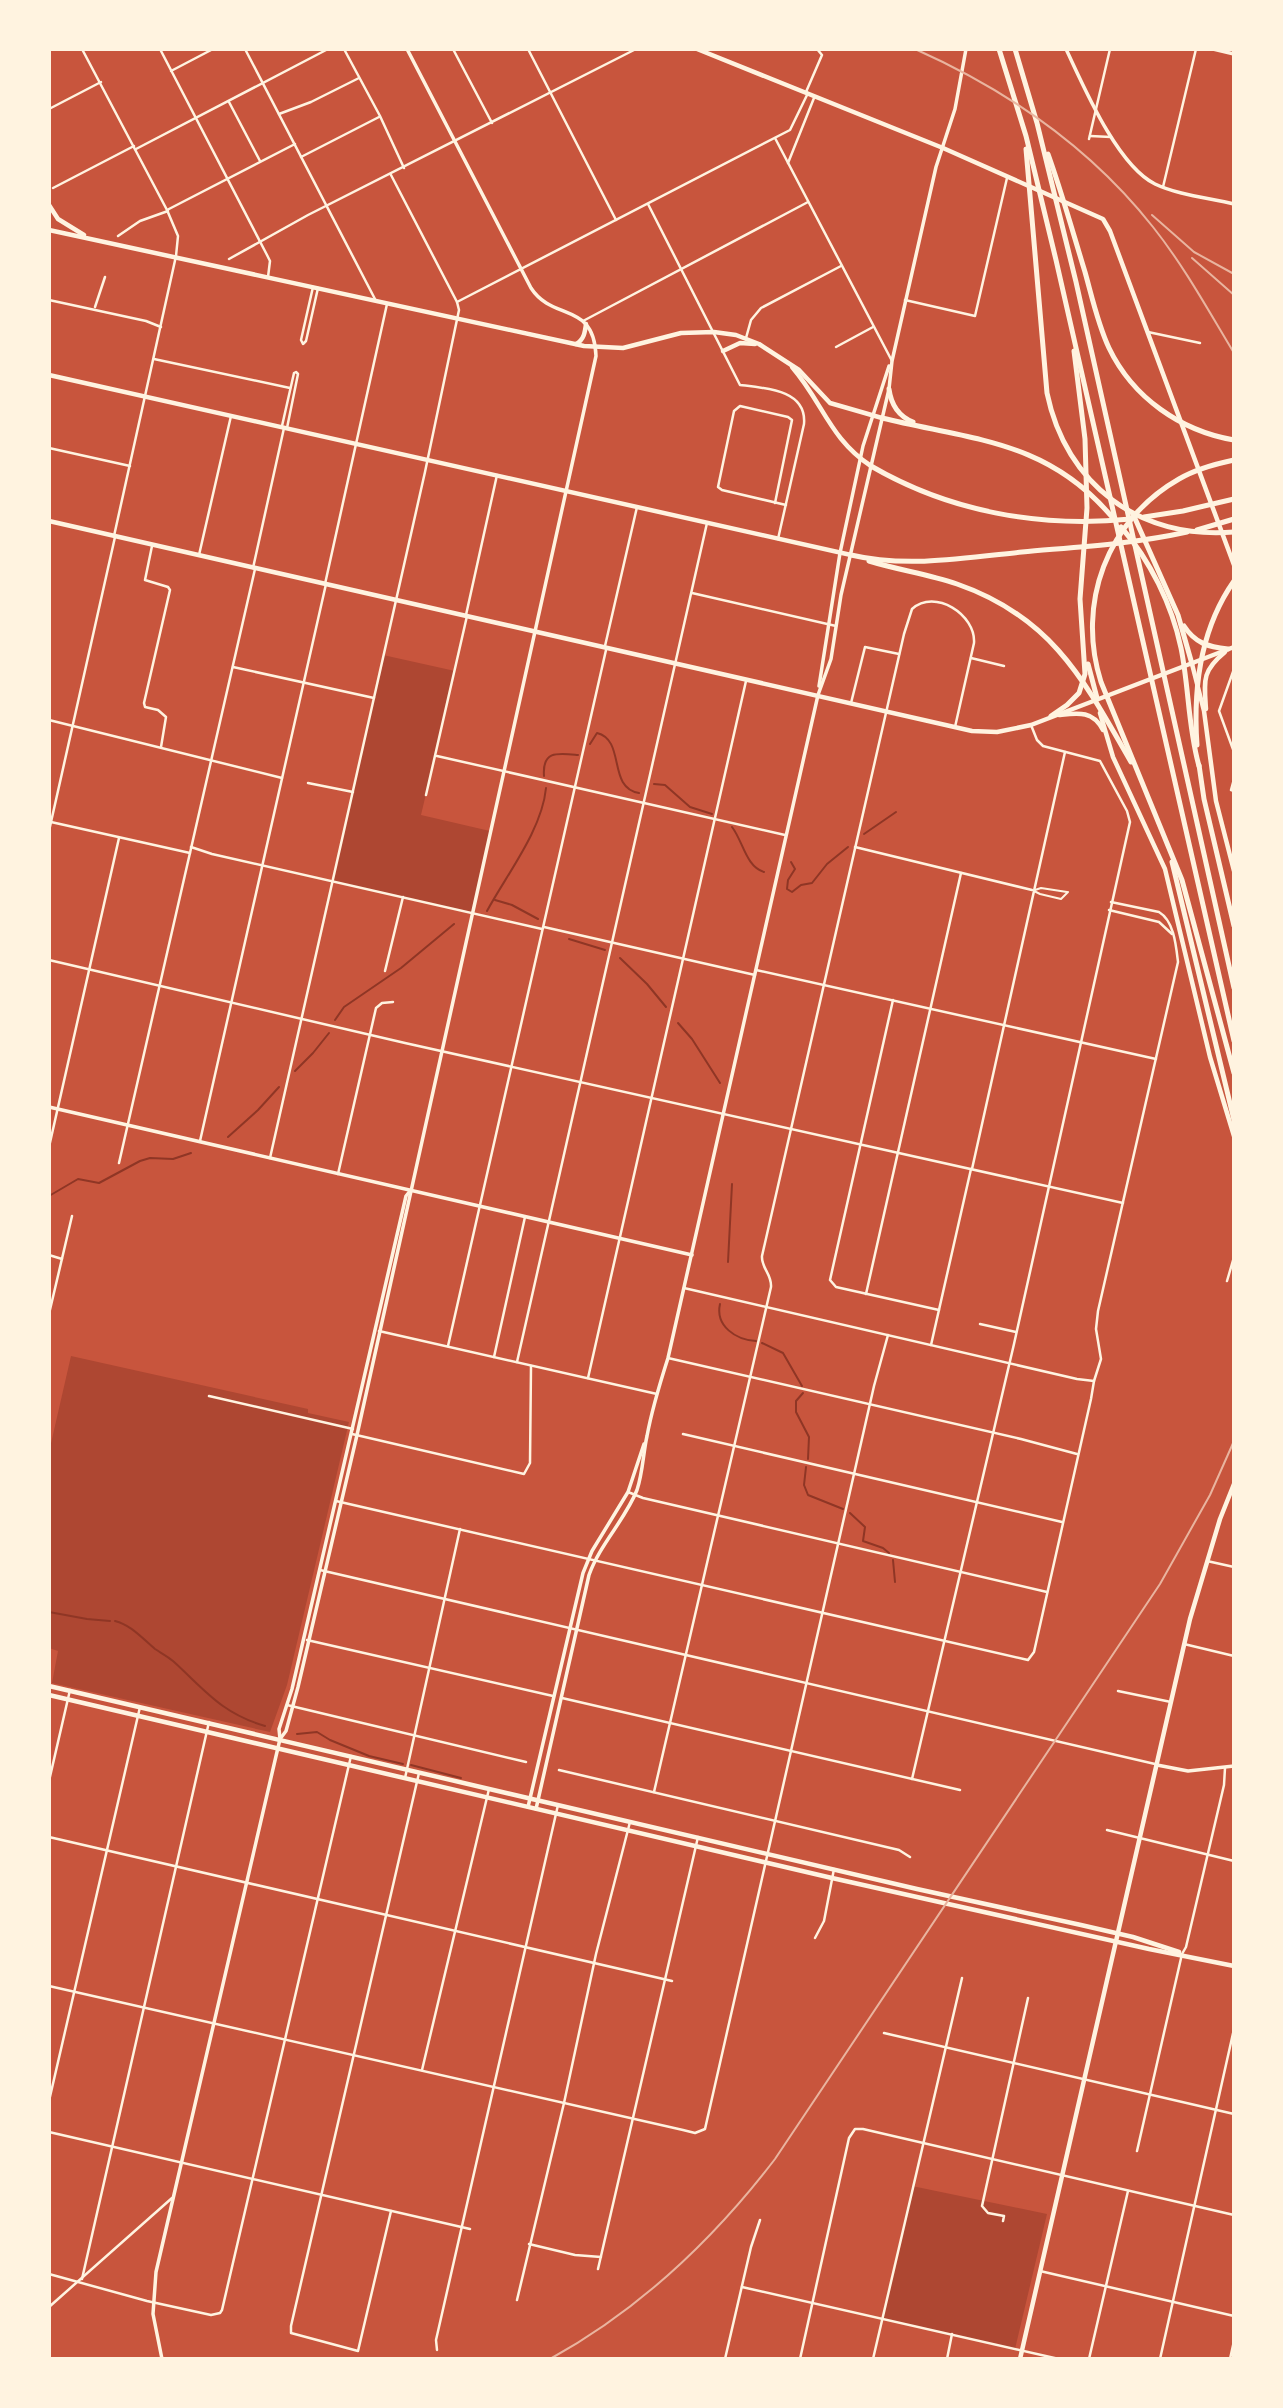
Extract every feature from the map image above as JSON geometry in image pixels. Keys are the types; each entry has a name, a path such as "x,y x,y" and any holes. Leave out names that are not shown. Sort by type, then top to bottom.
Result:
{"highway":[{"path":"999,49 1026,136 1234,1041"},
{"path":"1015,49 1105,339 1125,374 1152,403 1193,428 1234,440"},
{"path":"1037,123 1076,282 1234,988"},
{"path":"1026,136 1047,393 1056,428 1073,460 1106,496 1140,517 1190,532 1234,532"},
{"path":"1051,716 1073,700 1083,686 1086,674 1080,599 1087,508 1085,439 1072,331"},
{"path":"889,389 894,408 899,414 922,426"},
{"path":"882,418 1003,444 1043,461 1078,484 1105,509 1130,539 1168,606 1181,648 1199,766 1234,926"},
{"path":"1234,460 1194,471 1150,499 1116,538 1100,573 1093,606 1094,656 1101,682 1177,866 1234,1073"},
{"path":"871,466 901,482 960,505 1015,516 1062,521 1102,522 1159,516 1234,499"},
{"path":"1121,490 1178,615 1192,664"},
{"path":"853,556 913,561 1063,549 1170,536 1234,519"},
{"path":"853,556 949,581 978,592 1032,623 1084,681 1138,775"},
{"path":"1199,766 1196,714 1200,665 1210,626 1220,602 1234,581"},
{"path":"1178,615 1196,641 1209,647 1231,648"},
{"path":"1083,648 1097,698"},
{"path":"1163,832 1180,888 1234,1120"}],"main road":[{"path":"697,49 943,148 1102,217 1108,226 1232,552 1234,565"},
{"path":"49,205 58,219 91,239"},
{"path":"49,230 596,348 623,348 666,336 714,332 746,338 799,370 830,403 882,418"},
{"path":"574,344 580,342 584,335 584,322"},
{"path":"723,351 740,343 759,344"},
{"path":"787,362 807,384 838,437 871,466"},
{"path":"49,374 853,556"},
{"path":"49,521 955,727 997,732 1031,725 1231,648"},
{"path":"1231,648 1212,664 1205,677 1216,801 1234,871"},
{"path":"1192,664 1208,734"},
{"path":"1097,698 1111,751"},
{"path":"1051,716 1079,713 1091,716 1101,726 1165,869 1210,1057 1234,1136"},
{"path":"1020,2359 1184,1644 1207,1561 1234,1487"},
{"path":"49,1686 917,1889 1117,1933 1182,1954"},
{"path":"49,1695 832,1878 1234,1966"},
{"path":"1049,1927 1052,1918"}],"street":[{"path":"49,831 161,327 178,236 82,49"},
{"path":"160,49 270,261 268,277"},
{"path":"171,71 213,49"},
{"path":"245,49 376,301"},
{"path":"53,188 229,102 328,49"},
{"path":"344,49 404,168"},
{"path":"354,1435 353,1429 411,1197 410,1191 596,348 593,335 584,322 570,312 542,302 533,293 407,49"},
{"path":"453,49 492,123"},
{"path":"528,49 616,219"},
{"path":"229,259 636,49"},
{"path":"457,302 793,128 822,55 817,49"},
{"path":"528,1807 588,1559 628,1492 646,1439 668,1357 818,695 840,553 861,459 872,415 891,361 958,95 965,49"},
{"path":"1066,49 1096,110 1141,175 1163,187 1234,204"},
{"path":"1110,49 1090,138 1113,138"},
{"path":"1163,187 1196,49"},
{"path":"1213,49 1234,54"},
{"path":"279,114 311,102 360,77"},
{"path":"49,109 101,82"},
{"path":"788,163 815,96"},
{"path":"229,102 260,161"},
{"path":"301,157 380,116"},
{"path":"775,138 891,361 889,389 831,659 818,695"},
{"path":"118,236 140,221 167,210 295,144"},
{"path":"270,1158 459,310 391,175"},
{"path":"905,300 975,316 1008,176"},
{"path":"584,322 681,267 808,202"},
{"path":"648,203 740,384 788,394 796,399 803,409 804,424 778,539"},
{"path":"746,338 751,320 761,308 841,266"},
{"path":"94,309 105,277"},
{"path":"316,288 306,341 303,344 301,340 316,288"},
{"path":"49,300 161,327"},
{"path":"200,1142 387,304"},
{"path":"836,348 873,327"},
{"path":"1148,332 1200,343"},
{"path":"153,359 290,388"},
{"path":"119,1163 233,667 297,372 294,373 290,388 284,428"},
{"path":"775,503 792,420 788,416 740,407 734,411 718,487 722,490 775,503 786,505"},
{"path":"199,555 231,415"},
{"path":"49,448 130,466"},
{"path":"426,795 437,756 497,475"},
{"path":"448,1346 637,507"},
{"path":"517,1362 707,523"},
{"path":"152,545 144,579 170,590 144,703 145,707 158,709 166,717 161,747"},
{"path":"692,593 836,626"},
{"path":"654,1792 766,1307 771,1279 762,1264 762,1256 823,985 899,654 912,609 922,602 932,600 949,607 967,619 973,628 974,643 955,727"},
{"path":"851,703 865,647 899,654"},
{"path":"971,658 1004,666"},
{"path":"233,667 374,698"},
{"path":"1234,669 1219,711 1234,752"},
{"path":"588,1378 747,680"},
{"path":"49,720 282,778"},
{"path":"912,1779 1016,1332 1129,816 1100,761 1041,745 1031,725"},
{"path":"931,1345 1065,752"},
{"path":"437,756 787,836"},
{"path":"1232,791 1234,779"},
{"path":"308,783 353,792"},
{"path":"51,822 190,853"},
{"path":"49,1147 119,838"},
{"path":"191,847 472,914 823,985 1156,1059"},
{"path":"855,847 1034,890"},
{"path":"866,1294 961,873"},
{"path":"385,971 403,897"},
{"path":"339,1501 1028,1660 1034,1652 1077,1454 1101,1359 1097,1329 1098,1311 1178,962 1171,924 1162,914 1111,902"},
{"path":"1110,911 1160,922 1172,934"},
{"path":"49,960 582,1083 1123,1203"},
{"path":"893,1000 831,1268 832,1284 939,1310"},
{"path":"338,1174 378,1005 393,1002"},
{"path":"49,1107 692,1255"},
{"path":"49,1314 72,1216"},
{"path":"494,1357 526,1217"},
{"path":"49,1255 62,1258"},
{"path":"1227,1281 1234,1257"},
{"path":"684,1288 1094,1381"},
{"path":"980,1324 1016,1332"},
{"path":"378,1331 657,1394"},
{"path":"162,2359 153,2302 156,2272 277,1747 286,1731 378,1331"},
{"path":"49,1986 695,2133 705,2129 888,1335"},
{"path":"668,1357 1077,1454"},
{"path":"354,1435 524,1474 530,1463 531,1365"},
{"path":"209,1396 353,1429"},
{"path":"683,1434 1062,1522"},
{"path":"536,1809 589,1575 634,1495 641,1474 646,1439"},
{"path":"628,1492 718,1516 1047,1592"},
{"path":"405,1778 460,1529"},
{"path":"1207,1561 1234,1567"},
{"path":"323,1570 1157,1765 1188,1770 1234,1766"},
{"path":"307,1639 554,1696"},
{"path":"1184,1644 1234,1656"},
{"path":"49,1782 70,1690"},
{"path":"1118,1691 1171,1702"},
{"path":"562,1698 960,1790"},
{"path":"290,1706 526,1762"},
{"path":"49,2101 140,1707"},
{"path":"81,2280 209,1723"},
{"path":"49,2274 81,2280 153,2302 211,2315 220,2313 351,1756"},
{"path":"1137,2151 1182,1954 1208,1855 1224,1785 1225,1768"},
{"path":"559,1770 898,1850 910,1857"},
{"path":"391,2211 358,2351 292,2333 291,2326 419,1773"},
{"path":"422,2070 489,1789"},
{"path":"436,2350 436,2340 558,1805"},
{"path":"517,2300 630,1822"},
{"path":"642,1833 645,1825"},
{"path":"1107,1830 1234,1861"},
{"path":"49,1837 672,1981"},
{"path":"598,2269 698,1838"},
{"path":"815,1938 824,1921 834,1869"},
{"path":"873,2359 962,1979"},
{"path":"1003,2221 1004,2216 984,2210 984,2200 1028,1998"},
{"path":"1160,2359 1234,2029"},
{"path":"884,2033 1234,2114"},
{"path":"800,2359 849,2138 855,2129 1234,2215"},
{"path":"49,2132 470,2229"},
{"path":"1090,2359 1128,2191"},
{"path":"49,2308 174,2196"},
{"path":"725,2359 760,2220"},
{"path":"529,2244 575,2255 602,2257"},
{"path":"1040,2271 1234,2316"},
{"path":"742,2287 1059,2359"},
{"path":"947,2359 952,2334"},
{"path":"1230,2359 1234,2341"}],"lane":[{"path":"1041,888 1068,892 1062,899 1034,890 1041,888"}],"shaded area":[{"path":"383,655 455,671 421,815 490,831 472,914 333,881"},
{"path":"71,1356 308,1409 308,1413 349,1422 287,1685 270,1732 52,1683 58,1651 49,1648 49,1452"},
{"path":"912,2186 1047,2214 1015,2349 882,2318"}],"waterway":[{"path":"590,744 597,733 606,737 615,754 623,782 629,789 639,793"},
{"path":"544,776 549,757 558,754 578,755"},
{"path":"654,784 665,785 690,807 712,814"},
{"path":"487,911 531,836 546,788"},
{"path":"864,834 896,812"},
{"path":"732,827 753,865 764,872"},
{"path":"791,862 795,869 788,880 787,889 792,892 801,885 812,883 827,864 848,847"},
{"path":"495,900 512,905 538,919"},
{"path":"335,1020 344,1007 401,968 454,924"},
{"path":"569,939 605,950"},
{"path":"620,958 666,1007"},
{"path":"678,1023 692,1039 720,1083"},
{"path":"295,1071 329,1033"},
{"path":"228,1137 279,1087"},
{"path":"49,1196 78,1179 99,1183 140,1161 150,1158 173,1159 191,1153"},
{"path":"728,1262 732,1184"},
{"path":"720,1304 719,1312 724,1325 735,1335 756,1341"},
{"path":"762,1343 783,1353 802,1386"},
{"path":"803,1393 796,1401 796,1412 809,1437 808,1459"},
{"path":"806,1467 804,1485 808,1495 843,1509"},
{"path":"850,1513 865,1527 863,1541 889,1553"},
{"path":"893,1560 895,1582"},
{"path":"49,1612 110,1621"},
{"path":"115,1621 131,1629 171,1659 225,1707 265,1726"},
{"path":"297,1734 317,1732 369,1756 403,1764"},
{"path":"411,1765 461,1778"}],"railway":[{"path":"915,49 1014,102 1045,123 1102,171 1164,242 1234,353"},
{"path":"1152,215 1194,252 1234,274"},
{"path":"1192,258 1234,295"},
{"path":"550,2359 614,2318 673,2271 726,2218 775,2159 1160,1584 1210,1495 1234,1441"}]}
